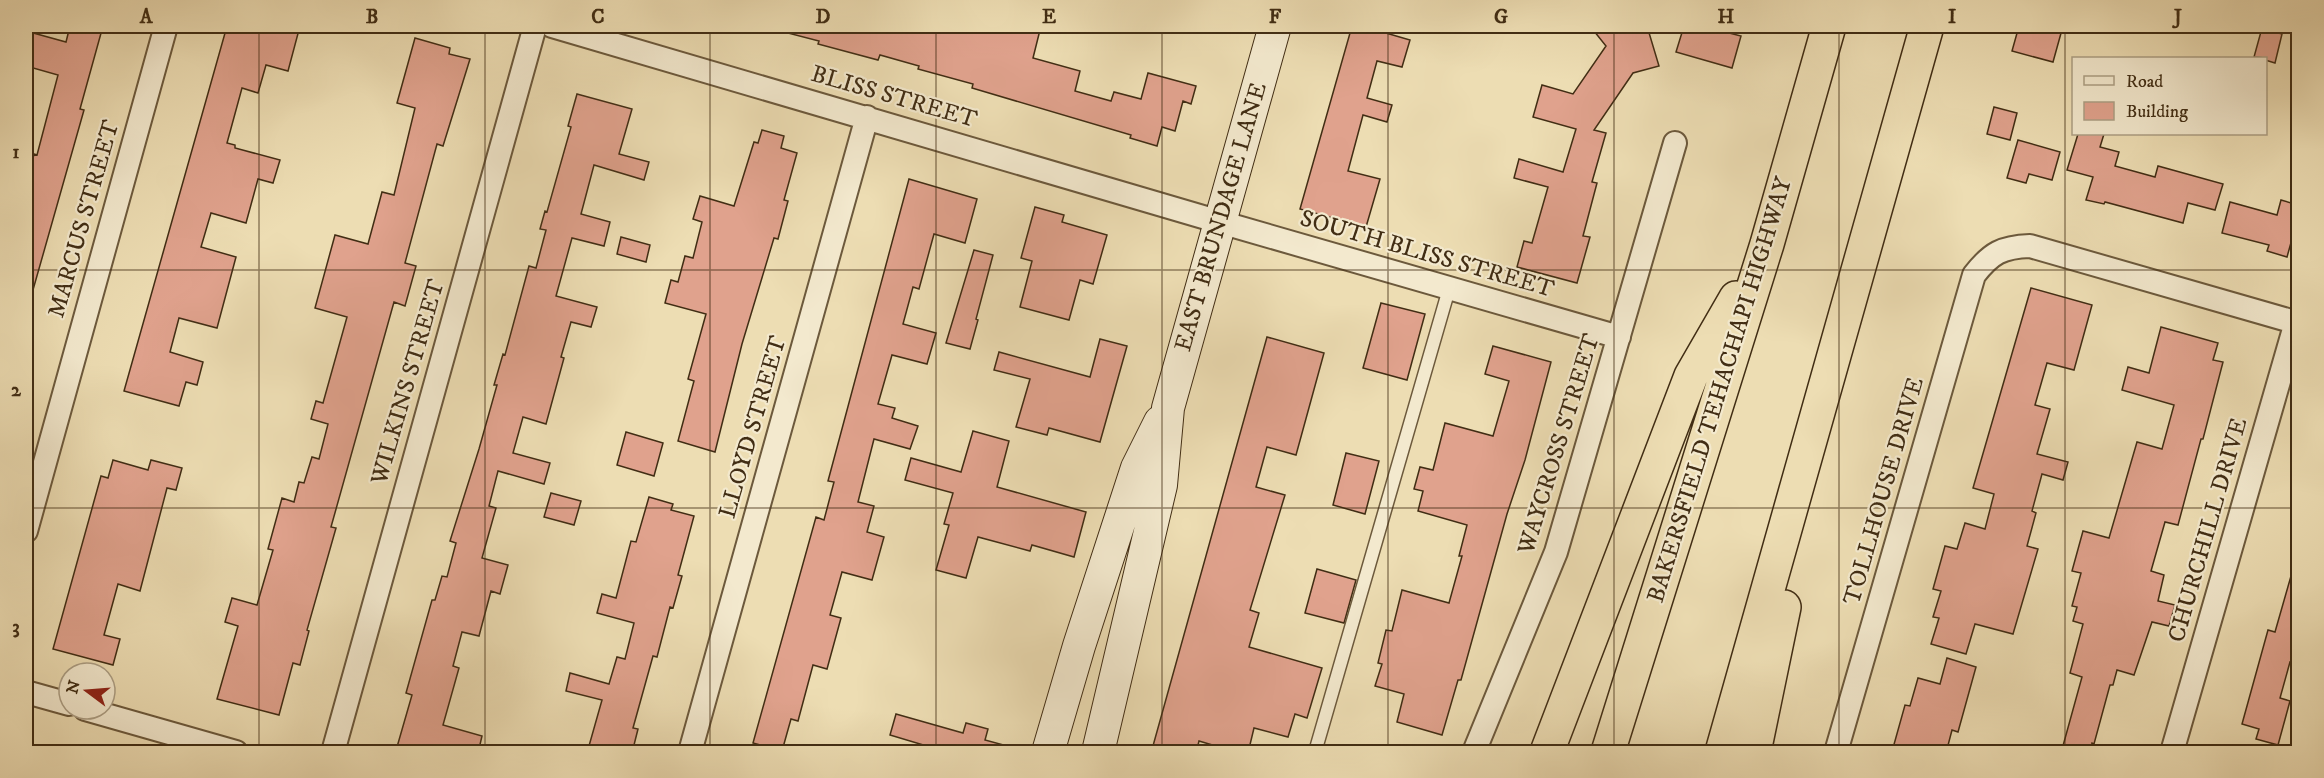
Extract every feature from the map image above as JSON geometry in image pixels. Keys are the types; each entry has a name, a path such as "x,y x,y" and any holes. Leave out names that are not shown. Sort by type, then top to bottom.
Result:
{"highway":[{"name":"BAKERSFIELD TEHACHAPI HIGHWAY","path":"1608,753 1767,244 1829,26"},
{"path":"1722,753 1927,26"},
{"path":"1548,753 1691,376 1767,244"},
{"path":"1754,753 1845,313"}],"main road":[{"name":"EAST BRUNDAGE LANE","path":"1098,753 1161,485 1168,408 1275,26"},
{"name":"EAST BRUNDAGE LANE","path":"1048,753 1137,468 1168,408"}],"street":[{"name":"MARCUS STREET","path":"26,531 166,26"},
{"name":"WILKINS STREET","path":"333,753 535,26"},
{"name":"BLISS STREET","path":"552,26 1220,222"},
{"name":"LLOYD STREET","path":"690,753 867,117"},
{"name":"WAYCROSS STREET","path":"1474,753 1556,552 1675,143"},
{"name":"SOUTH BLISS STREET","path":"1220,222 1619,337"},
{"name":"TOLLHOUSE DRIVE","path":"1836,753 1974,275 1985,260 1996,252 2011,247 2030,246 2297,323"},
{"name":"CHURCHILL DRIVE","path":"2172,753 2297,323"},
{"path":"26,692 57,701"},
{"path":"117,718 236,753"}],"lane":[{"path":"1315,753 1449,289"}],"building":[{"path":"70,26 103,26 80,109 84,110 31,297 26,296 26,160 32,162 34,154 37,155 58,75 26,66 26,31 66,42"},
{"path":"227,26 300,26 288,71 266,65 258,93 242,88 227,143 235,145 235,148 280,160 273,183 258,179 246,223 211,213 201,247 236,257 217,328 179,318 170,352 203,362 197,385 186,382 179,406 124,391"},
{"path":"785,26 1041,26 1033,58 1080,71 1075,91 1111,101 1114,92 1141,99 1148,73 1196,86 1191,104 1183,101 1175,131 1162,127 1157,146 1130,138 1131,135 972,88 973,84 918,69 919,66 880,55 878,60 818,44 819,41 784,32"},
{"path":"1352,26 1381,26 1379,31 1410,40 1402,67 1377,61 1367,98 1392,105 1387,122 1363,115 1348,171 1380,179 1366,227 1300,209"},
{"path":"1590,26 1647,26 1659,66 1633,73 1594,130 1606,133 1592,182 1597,183 1583,236 1590,237 1577,283 1517,267 1524,241 1532,243 1548,187 1514,178 1519,159 1563,172 1576,129 1533,117 1542,85 1573,94 1606,46"},
{"path":"1684,26 1702,26 1741,36 1732,68 1676,52"},
{"path":"2019,26 2063,26 2053,62 2012,51"},
{"path":"2262,28 2282,34 2275,63 2267,61 2267,57 2254,57"},
{"path":"415,38 450,48 449,54 470,59 443,146 437,144 405,263 416,266 405,306 394,302 331,527 336,528 307,630 309,631 300,665 293,663 279,715 217,699 238,626 225,622 232,598 257,605 273,550 268,549 282,498 294,502 299,482 304,483 312,457 319,459 328,424 311,419 316,401 323,403 347,317 315,308 335,235 368,244 382,192 394,195 415,108 397,103"},
{"path":"577,94 632,109 619,154 649,162 644,180 594,165 581,214 610,222 604,246 572,238 556,296 597,307 591,327 571,322 546,424 523,417 513,453 550,463 544,484 498,471 489,506 496,508 482,558 508,565 500,594 491,591 479,636 462,632 453,666 459,668 443,725 482,736 478,753 418,753 397,747 412,695 406,693 432,600 435,600 442,576 447,577 456,543 450,541 479,449 497,385 494,385 503,354 505,355 529,266 536,268 546,230 540,229 571,127 568,126"},
{"path":"1994,107 2017,113 2010,140 1987,134"},
{"path":"762,130 784,136 781,148 797,153 784,200 788,201 778,239 774,238 742,344 715,452 678,441 694,381 688,379 706,314 665,303 671,280 678,282 685,256 693,258 702,222 693,219 700,196 734,206 754,142 758,143"},
{"path":"2078,135 2104,135 2100,147 2119,152 2115,166 2155,177 2158,166 2223,184 2215,210 2188,203 2183,223 2105,202 2104,204 2086,200 2093,177 2067,170"},
{"path":"2018,140 2060,152 2052,180 2029,174 2026,183 2007,178"},
{"path":"909,179 977,199 965,243 934,234 919,289 913,287 903,324 936,333 927,364 892,355 878,404 895,408 892,418 918,426 910,449 874,439 858,502 874,506 867,532 884,537 872,580 842,572 830,615 841,618 827,669 813,665 798,721 791,719 782,751 753,743 816,517 824,520 834,482 828,481"},
{"path":"2281,200 2298,205 2298,241 2292,239 2287,257 2267,251 2269,245 2222,233 2230,202 2277,215"},
{"path":"1035,207 1064,215 1062,222 1107,235 1093,284 1080,280 1069,320 1020,307 1032,261 1021,258"},
{"path":"621,237 650,245 646,262 617,254"},
{"path":"974,250 993,255 970,349 946,343"},
{"path":"2031,288 2092,305 2074,370 2047,363 2035,405 2050,409 2037,454 2068,462 2063,480 2042,474 2032,511 2036,513 2027,546 2038,549 2013,634 1975,624 1966,654 1931,644 1939,618 1933,617 1941,591 1933,589 1945,546 1957,549 1965,523 1985,529 1994,494 1973,488"},
{"path":"1381,303 1425,314 1407,380 1363,368"},
{"path":"2161,327 2218,343 2213,360 2223,362 2178,525 2165,522 2151,571 2164,575 2158,601 2175,605 2169,626 2152,622 2134,675 2117,670 2113,685 2110,685 2090,753 2061,753 2082,677 2070,673 2083,624 2073,621 2077,607 2072,606 2081,573 2072,571 2083,531 2109,538 2137,442 2162,449 2174,405 2122,390 2128,367 2149,373"},
{"path":"1267,337 1324,353 1296,455 1267,447 1256,487 1285,495 1250,610 1259,613 1249,647 1322,668 1307,718 1295,714 1288,737 1254,728 1248,753 1239,753 1199,741 1196,753 1151,753"},
{"path":"1100,339 1127,346 1100,442 1049,428 1047,435 1016,427 1030,379 994,370 999,352 1090,377"},
{"path":"1493,346 1551,362 1461,680 1458,680 1442,735 1397,722 1404,694 1375,686 1382,664 1378,663 1386,630 1392,631 1402,590 1449,603 1462,556 1459,556 1467,525 1418,511 1423,491 1414,489 1420,467 1433,470 1445,423 1493,436 1509,381 1485,374"},
{"path":"973,431 1009,441 997,487 1086,512 1074,557 1032,545 1030,551 978,537 966,578 936,570 949,525 944,524 953,493 905,480 911,458 961,472"},
{"path":"626,432 663,443 654,476 617,465"},
{"path":"1346,453 1379,461 1365,514 1333,505"},
{"path":"113,460 148,470 151,460 182,468 176,490 167,488 140,591 118,584 104,635 120,639 114,661 98,661 53,649 101,476 108,478"},
{"path":"551,493 581,501 574,525 544,517"},
{"path":"649,497 673,504 671,510 694,516 678,575 682,576 673,608 670,607 657,657 653,656 633,728 638,729 632,753 587,753 602,700 566,691 570,673 609,684 617,657 625,659 634,623 597,613 602,594 616,598 631,541 636,542"},
{"path":"1317,569 1356,580 1344,623 1305,613"},
{"path":"2293,569 2298,569 2298,664 2290,662 2280,698 2290,701 2278,745 2256,739 2259,729 2242,724 2268,630 2275,632"},
{"path":"1947,658 1976,667 1958,732 1952,730 1946,753 1908,753 1893,748 1905,705 1910,706 1918,678 1940,684"},
{"path":"896,714 963,733 966,723 988,729 985,740 1011,747 1010,753 950,753 890,735"}]}
